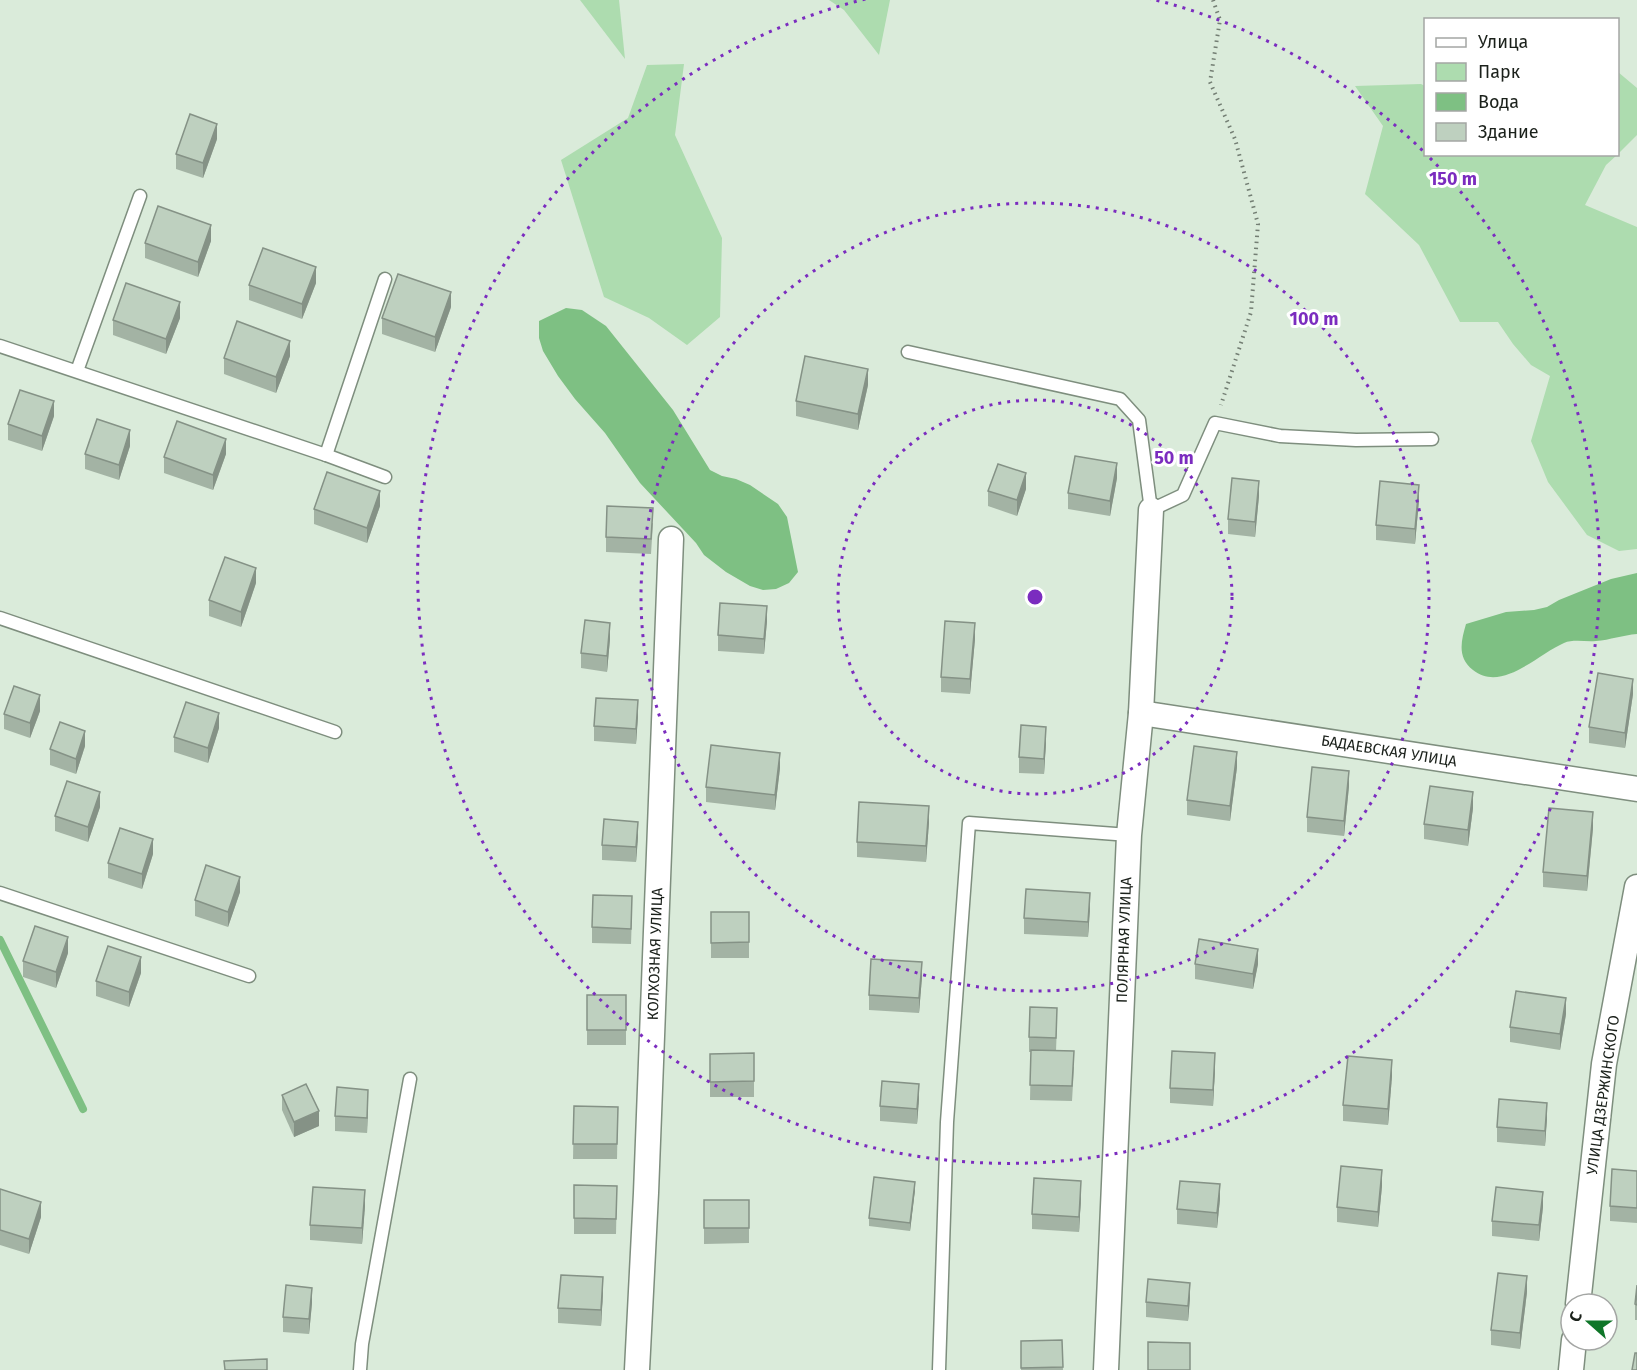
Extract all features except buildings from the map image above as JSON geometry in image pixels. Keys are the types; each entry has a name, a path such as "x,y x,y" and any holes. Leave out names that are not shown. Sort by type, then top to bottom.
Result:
{"street":[{"name":"ПОЛЯРНАЯ УЛИЦА","path":"1106,1370 1129,835 1141,713 1151,510"},
{"name":"КОЛХОЗНАЯ УЛИЦА","path":"636,1370 646,1193 671,538"},
{"name":"БАДАЕВСКАЯ УЛИЦА","path":"1141,713 1637,789"},
{"name":"УЛИЦА ДЗЕРЖИНСКОГО","path":"1579,1292 1604,1064 1637,887"},
{"path":"1571,1370 1573,1352"}],"lane":[{"path":"77,371 140,196"},
{"path":"326,456 385,279"},
{"path":"0,346 385,477"},
{"path":"908,352 1120,399 1139,420 1151,510 1183,495 1215,423 1280,435 1356,440 1432,439"},
{"path":"0,618 335,732"},
{"path":"939,1370 947,1122 969,823 1129,835"},
{"path":"0,893 249,976"},
{"path":"360,1370 364,1332 410,1079"}],"path":[{"path":"1213,0 1220,20 1210,82 1235,139 1258,224 1251,312 1215,423"}],"green space":[{"path":"580,0 619,0 625,59"},
{"path":"829,0 890,0 879,55 844,10"},
{"path":"684,64 675,135 722,238 720,317 687,345 649,318 604,297 561,160 628,118 647,65"},
{"path":"1619,73 1637,88 1637,135 1619,153"},
{"path":"1355,86 1424,86 1424,156 1616,156 1606,165 1585,205 1637,227 1637,549 1619,551 1587,535 1548,482 1531,441 1550,376 1531,365 1498,322 1460,322 1419,245 1365,194 1383,126"}],"water":[{"path":"566,308 582,310 606,326 673,410 710,470 750,485 778,504 787,517 798,572 789,583 776,589 763,590 750,586 726,572 704,555 696,543 640,483 605,433 558,376 543,351 539,338 539,321"},
{"path":"1637,573 1637,634 1601,640 1568,642 1520,669 1496,677 1484,676 1473,670 1464,660 1462,643 1466,624 1506,612 1547,607 1611,579"}],"waterway":[{"path":"0,940 83,1109"}]}
